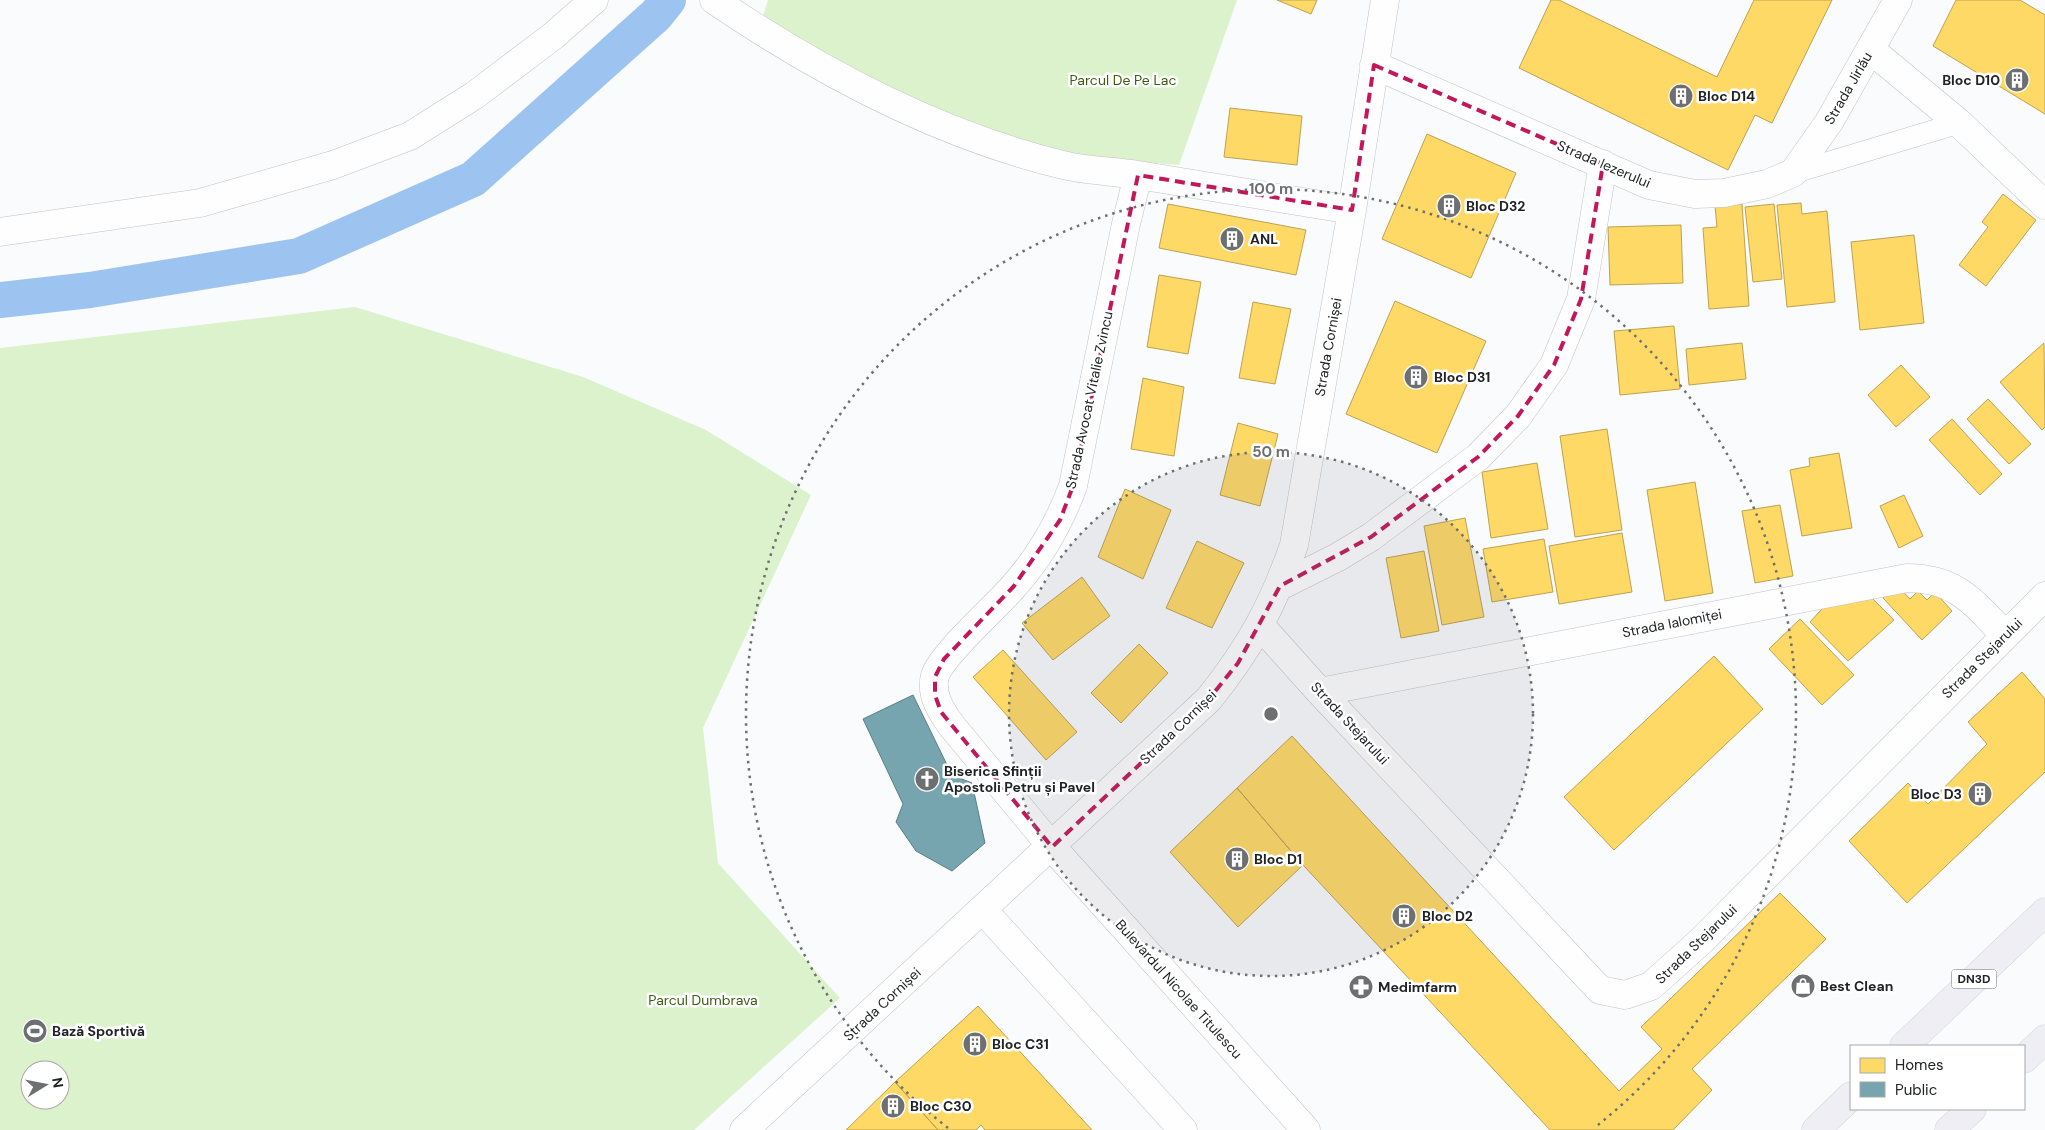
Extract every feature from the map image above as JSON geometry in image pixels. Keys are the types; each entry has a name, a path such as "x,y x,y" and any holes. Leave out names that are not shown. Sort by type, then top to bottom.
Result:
{"main road":[{"name":"DN3D","path":"1905,1045 2045,912"},
{"path":"2025,1058 2045,1039"},
{"path":"1816,1130 1850,1097"},
{"path":"1949,1130 1971,1110"}],"street":[{"path":"0,232 200,204 333,165 410,136 475,95 553,36 594,0"},
{"name":"Strada Cornișei","path":"744,1130 1052,847 1209,699 1238,663 1260,625 1280,586 1294,545 1352,210 1385,0"},
{"name":"Strada Jirlău","path":"1793,173 1829,122 1898,0"},
{"path":"715,1 807,59 932,121 996,147 1065,166 1138,175 1352,210"},
{"path":"1871,50 1959,123 2045,205"},
{"name":"Strada Iezerului","path":"1374,65 1649,185 1695,194 1724,193 1767,184 1793,173"},
{"path":"1280,586 1338,557 1371,537 1478,456 1518,416 1554,365 1581,299 1603,164"},
{"name":"Strada Avocat Vitalie Zvincu","path":"1052,847 941,712 935,694 935,677 944,659 1014,586 1039,554 1060,520 1072,486 1126,224 1138,175"},
{"name":"Strada Ialomiței","path":"1320,692 1907,578 1929,578 1952,586 1976,605 2005,635"},
{"name":"Strada Stejarului","path":"1260,625 1320,692 1600,990 1625,995 1651,986 1701,941 2045,596"},
{"name":"Bulevardul Nicolae Titulescu","path":"1052,847 1306,1130"},
{"path":"983,910 1183,1130"}],"lane":[{"name":"Strada Iezerului","path":"1793,173 1959,123"}],"highlighted area":[{"path":"1374,65 1603,164 1581,299 1554,365 1518,416 1478,457 1371,537 1280,586 1238,663 1209,699 1052,847 941,712 935,695 935,677 944,659 1014,586 1060,520 1073,486 1138,175 1352,210"}],"green space":[{"name":"Parcul De Pe Lac","path":"768,0 1237,0 1179,165 1067,156 999,134 923,103 854,70 763,16"},
{"name":"Parcul Dumbrava","path":"355,307 583,377 706,430 811,495 703,728 718,863 840,998 694,1130 0,1130 0,348"}],"building: Homes":[{"path":"1277,0 1317,0 1311,14"},
{"name":"Bloc D14","path":"1551,0 1559,0 1717,77 1754,0 1832,0 1772,123 1755,115 1728,170 1519,68"},
{"name":"Bloc D10","path":"1956,0 2020,0 2045,15 2045,114 1933,46"},
{"path":"1230,108 1302,116 1297,165 1224,157"},
{"name":"Bloc D32","path":"1427,134 1516,173 1471,278 1382,239"},
{"path":"2003,194 2036,220 1986,286 1959,265 1988,227 1982,222"},
{"path":"1801,203 1802,214 1827,211 1835,302 1787,307 1777,205"},
{"name":"ANL","path":"1168,204 1306,230 1296,275 1159,248"},
{"path":"1742,204 1749,306 1709,309 1703,228 1717,227 1715,206"},
{"path":"1774,204 1782,279 1753,282 1745,207"},
{"path":"1681,225 1683,283 1610,285 1608,227"},
{"path":"1914,235 1924,323 1860,330 1851,242"},
{"path":"1159,275 1201,282 1188,354 1147,347"},
{"name":"Bloc D31","path":"1395,301 1486,341 1437,453 1346,414"},
{"path":"1253,302 1291,309 1275,384 1239,378"},
{"path":"1674,326 1680,389 1620,395 1614,331"},
{"path":"1742,343 1746,379 1689,385 1686,349"},
{"path":"2044,343 2045,427 2042,430 2000,382"},
{"path":"1901,365 1930,397 1896,427 1868,395"},
{"path":"1143,378 1184,387 1174,456 1131,449"},
{"path":"1988,399 2031,444 2009,464 1967,419"},
{"path":"1952,419 2002,474 1980,495 1929,440"},
{"path":"1238,423 1278,434 1260,506 1220,495"},
{"path":"1607,429 1622,530 1575,537 1560,436"},
{"path":"1839,453 1852,528 1802,536 1790,470 1810,466 1809,458"},
{"path":"1537,463 1548,529 1491,538 1482,472"},
{"path":"1695,482 1713,593 1665,601 1647,490"},
{"path":"1125,489 1171,510 1143,579 1098,557"},
{"path":"1904,495 1923,536 1899,548 1880,506"},
{"path":"1780,505 1793,576 1755,583 1742,511"},
{"path":"1465,518 1484,617 1442,625 1424,526"},
{"path":"1622,533 1632,592 1559,604 1549,546"},
{"path":"1544,539 1553,592 1492,602 1483,549"},
{"path":"1197,541 1244,563 1212,628 1166,608"},
{"path":"1424,551 1439,631 1401,638 1386,558"},
{"path":"1082,577 1110,616 1053,660 1022,623"},
{"path":"1897,585 1910,599 1918,591 1927,600 1935,592 1952,611 1922,640 1883,598"},
{"path":"1868,594 1894,620 1848,661 1810,622 1831,599"},
{"path":"1800,619 1854,675 1822,705 1769,649"},
{"path":"1139,644 1168,673 1121,723 1091,693"},
{"path":"1003,650 1077,732 1046,760 973,677"},
{"path":"1714,656 1763,709 1614,850 1564,797"},
{"name":"Bloc D3","path":"2022,672 2045,699 2045,772 1907,903 1849,841 1908,783 1928,804 1987,744 1968,722"},
{"name":"Bloc D2","path":"1292,736 1619,1091 1662,1049 1641,1027 1780,893 1826,939 1692,1069 1712,1090 1673,1130 1550,1130 1303,865 1237,788"},
{"name":"Bloc D1","path":"1237,788 1303,865 1238,927 1170,852"},
{"name":"Bloc C31","path":"978,1006 1092,1130 985,1130 981,1125 976,1130 938,1130 895,1082"},
{"name":"Bloc C30","path":"895,1082 938,1130 846,1130"}],"building: Public":[{"name":"Biserica Sfinții Apostoli Petru și Pavel","path":"913,695 952,775 972,783 985,843 952,871 916,851 896,822 903,804 863,719"}],"waterway":[{"path":"0,300 90,290 299,256 473,179 656,15 668,0"}],"place":[{"name":"Bloc D10","path":"2017,80"},
{"name":"Bloc D14","path":"1681,96"},
{"name":"Bloc D32","path":"1449,206"},
{"name":"ANL","path":"1232,239"},
{"name":"Bloc D31","path":"1416,377"},
{"name":"Biserica Sfinții Apostoli Petru și Pavel","path":"927,779"},
{"name":"Bloc D3","path":"1980,794"},
{"name":"Bloc D1","path":"1237,859"},
{"name":"Bloc D2","path":"1404,916"},
{"name":"Best Clean","path":"1803,986"},
{"name":"Medimfarm","path":"1361,987"},
{"name":"Bază Sportivă","path":"35,1031"},
{"name":"Bloc C31","path":"975,1044"},
{"name":"Bloc C30","path":"893,1106"}]}
